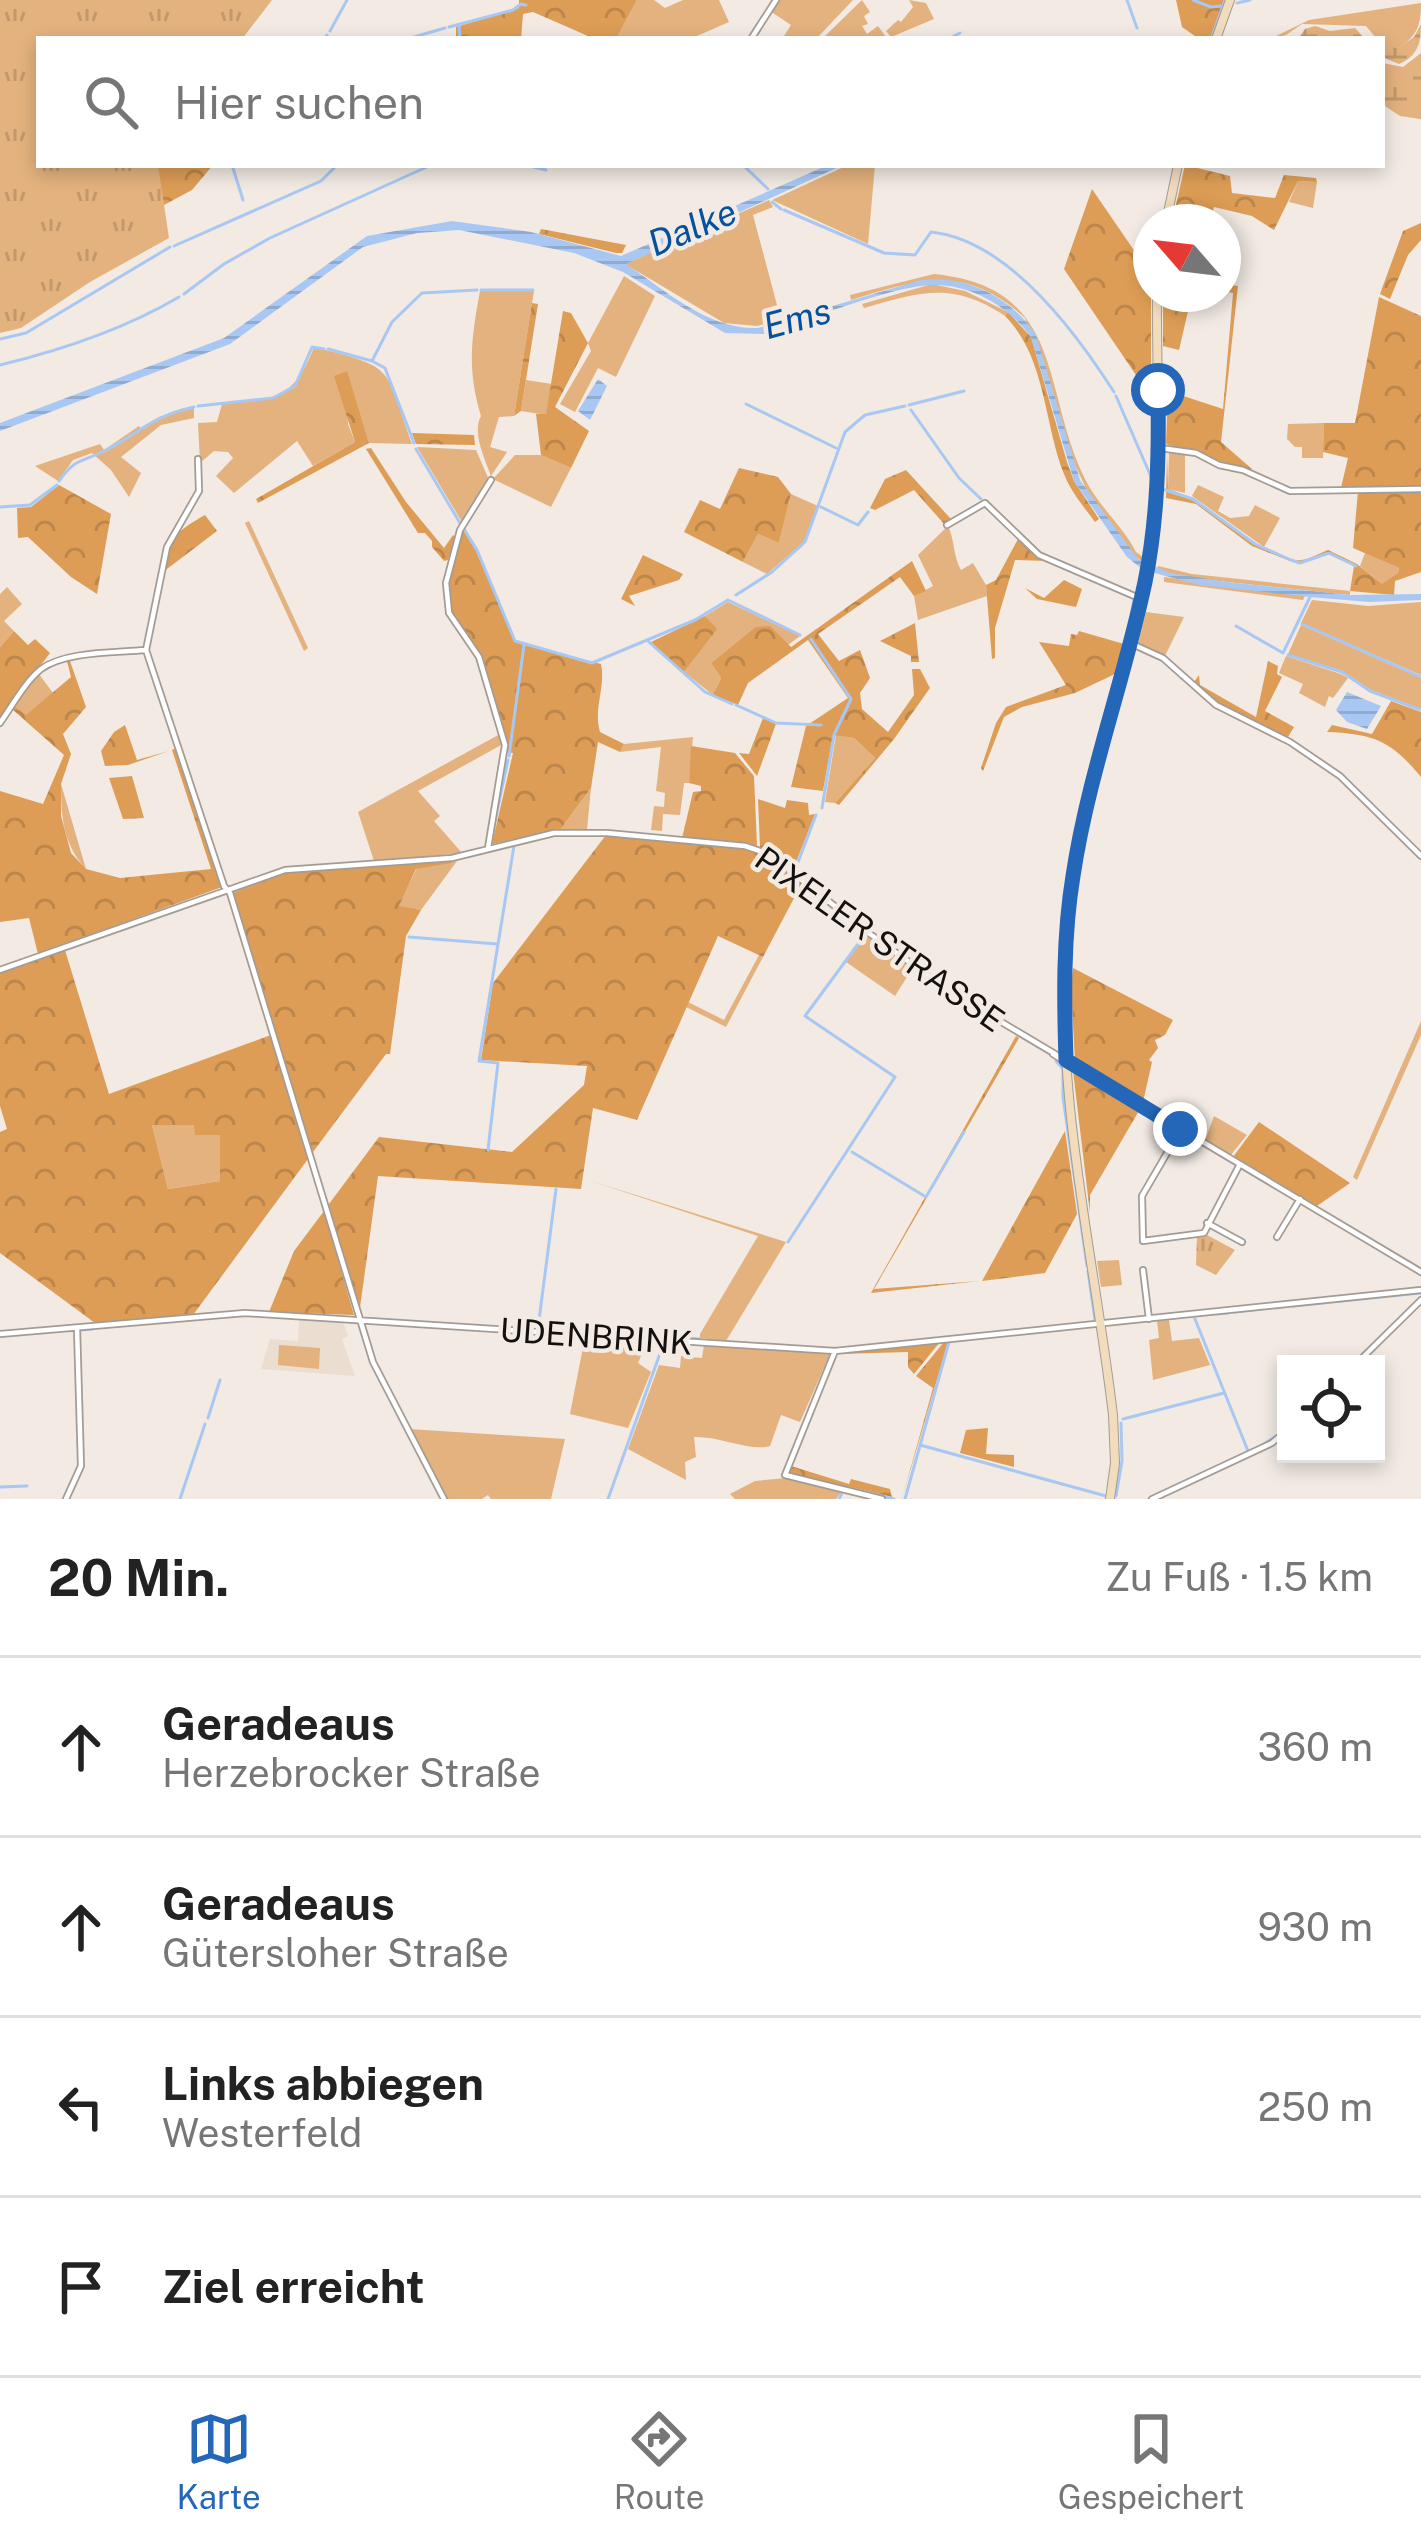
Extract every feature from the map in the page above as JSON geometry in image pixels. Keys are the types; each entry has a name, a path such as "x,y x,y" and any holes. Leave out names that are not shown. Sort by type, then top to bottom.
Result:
{"main road":[{"path":"1217,36 1230,0"},
{"path":"1170,204 1177,168"},
{"path":"1110,1499 1115,1445 1067,1063 1064,970 1082,826 1151,550 1159,448 1157,312"}],"street":[{"path":"753,36 776,0"},
{"path":"1159,448 1196,453 1289,491 1421,489"},
{"path":"198,459 199,490 166,547 146,650 227,889 358,1321 376,1370 444,1499"},
{"path":"488,848 505,745 479,657 454,622 447,603 448,566 462,527 491,480"},
{"path":"947,525 985,503 1039,555 1141,599"},
{"path":"1130,643 1163,658 1216,705 1290,742 1340,776 1421,856"},
{"path":"0,723 47,666 146,650"},
{"name":"PIXELER STRASSE","path":"0,970 285,870 452,858 549,833 585,832 758,849 938,983 1421,1272"},
{"path":"1180,1129 1142,1196 1143,1240 1202,1234 1240,1164"},
{"path":"1277,1238 1300,1199"},
{"path":"1207,1223 1242,1242"},
{"path":"1143,1270 1149,1319"},
{"name":"UDENBRINK","path":"0,1334 244,1313 835,1351 1421,1290"},
{"path":"1365,1355 1421,1300"},
{"path":"66,1499 81,1466 77,1328"},
{"path":"835,1351 785,1474 882,1499"},
{"path":"1152,1499 1277,1437"}],"shaded area":[{"path":"299,1319 343,1322 348,1336 342,1339 355,1376 261,1369 270,1339 298,1341"}],"green space":[{"path":"0,0 272,0 244,36 36,36 36,168 158,168 169,238 21,328 0,333"},
{"path":"519,0 637,0 618,36 588,36 533,12 523,14 521,36 456,36 456,27 519,8"},
{"path":"637,0 654,0 665,8 683,0 719,0 729,22 697,36 618,36"},
{"path":"779,0 853,0 819,36 784,36 791,25 770,11"},
{"path":"862,0 870,12 864,16 868,24 862,26 867,34 878,26 885,36 825,36"},
{"path":"909,0 926,3 934,19 890,36 886,31 913,7"},
{"path":"1176,0 1224,0 1212,36 1195,36 1182,27"},
{"path":"1421,3 1417,29 1398,48 1385,46 1385,36 1374,36 1366,26 1302,24 1276,36 1309,20"},
{"path":"1421,24 1419,43 1410,57 1399,64 1385,58 1385,46 1398,48 1414,37"},
{"path":"1355,28 1362,36 1300,36 1305,29"},
{"path":"1421,53 1421,119 1400,116 1385,106 1385,64 1403,67"},
{"path":"157,168 210,168 192,190 164,205"},
{"path":"841,168 875,168 868,244 772,200"},
{"path":"1184,168 1230,176 1232,193 1275,198 1284,175 1316,178 1317,182 1298,181 1274,230 1241,213 1241,204 1176,204"},
{"path":"1298,181 1317,182 1313,208 1289,202"},
{"path":"1092,189 1133,249 1133,312 1151,312 1151,387 1138,378 1064,269"},
{"path":"769,200 773,207 753,215 781,320 757,326 724,323 625,264"},
{"path":"1421,223 1421,240 1408,255 1390,299 1380,294 1403,231"},
{"path":"541,229 626,245 622,253 616,253 539,234"},
{"path":"934,274 976,283 1007,299 1028,320 1042,347 1084,477 1144,563 1101,515 1084,484 1056,416 1025,318 982,289 941,280 851,300 850,295"},
{"path":"624,276 655,296 616,377 598,368 575,412 560,404 591,351 588,343"},
{"path":"932,284 965,291 1008,312 1005,316 969,298 936,293 864,308 862,304"},
{"path":"480,291 534,291 514,416 499,417 490,447 507,452 491,476 478,437 481,416 472,369"},
{"path":"1379,297 1421,316 1421,572 1395,581 1394,595 1350,591 1354,566 1328,554 1300,564 1290,561 1252,546 1196,504 1166,498 1167,452 1168,489 1201,505 1272,552 1301,560 1328,550 1357,564 1382,584 1398,573 1399,568 1353,548 1358,491 1340,492 1348,458 1323,452 1324,423 1355,423"},
{"path":"532,303 538,304 521,411 514,416"},
{"path":"563,311 571,313 588,343 555,407 589,431 571,468 541,455 536,414 546,414"},
{"path":"1008,312 1031,337 1067,462 1099,519 1095,522 1064,474 1036,371 1029,351 1005,316"},
{"path":"1163,312 1188,312 1179,350 1163,346"},
{"path":"1231,312 1235,312 1221,442 1252,469 1249,471 1166,444 1168,391 1223,409"},
{"path":"314,347 360,360 384,374 412,444 369,443 346,372 348,424 355,442 313,466 297,441 234,493 216,476 233,458 228,452 214,451 200,463 198,423 217,422 222,404 280,394 298,378"},
{"path":"347,371 369,443 258,503 256,499 355,442 334,376"},
{"path":"526,380 552,384 546,415 521,411"},
{"path":"194,408 194,418 161,425 121,457 141,473 129,497 111,470 92,453 73,460 58,481 35,466 100,444 104,450 139,426"},
{"path":"1324,423 1323,458 1302,458 1302,447 1287,439 1288,424"},
{"path":"412,433 474,435 475,445 416,444"},
{"path":"417,447 476,450 489,480 462,522"},
{"path":"371,448 444,548 456,537 448,560 432,547 425,533 418,533 366,449"},
{"path":"1169,452 1185,453 1185,493 1168,489"},
{"path":"515,455 541,455 571,468 551,507 493,479"},
{"path":"739,468 778,477 791,494 779,543 758,534 743,562 684,532 700,500 720,509"},
{"path":"906,470 951,519 945,525 914,490 875,510 870,508 885,479"},
{"path":"59,485 111,514 97,594 28,537 18,538 17,508 31,507"},
{"path":"1198,485 1224,497 1218,511 1230,518 1249,516 1255,505 1280,518 1264,547 1192,496"},
{"path":"791,494 818,506 805,541 767,574 743,562 758,534 779,543"},
{"path":"205,515 217,531 163,572 175,537"},
{"path":"249,521 308,648 304,651 245,523"},
{"path":"948,526 961,570 973,563 987,596 918,620 914,596 933,586 918,555"},
{"path":"462,528 515,642 601,664 600,732 624,744 620,752 598,742 591,788 560,830 492,844 513,753 507,752 480,656 450,613 447,583"},
{"path":"1018,539 1049,561 1015,560 995,628 992,659 986,585 996,580"},
{"path":"1365,553 1399,568 1398,573 1383,585 1360,566"},
{"path":"643,555 683,574 679,580 629,596 635,606 621,599"},
{"path":"912,561 926,591 914,596 900,577 818,634 839,661 860,650 870,678 860,693 862,709 888,732 914,695 912,669 920,669 930,688 839,805 835,803 875,758 854,738 833,735 823,791 791,787 806,726 848,698 808,640 748,683 738,705 713,695 721,678 711,663 755,627 770,626 791,647"},
{"path":"1158,566 1350,591 1350,595 1191,578 1157,570"},
{"path":"1164,577 1305,596 1303,600 1164,582"},
{"path":"1064,580 1082,589 1076,607 1037,599 1025,588 1044,598"},
{"path":"7,587 22,604 4,621 14,631 0,647 0,594"},
{"path":"1312,600 1368,606 1421,602 1421,675 1301,623"},
{"path":"728,602 800,636 788,645 770,627 755,627 711,663 721,678 713,695 684,672 716,629 705,616"},
{"path":"1146,612 1184,617 1165,656 1138,643"},
{"path":"705,616 717,629 684,672 651,642"},
{"path":"915,623 919,662 911,662 911,656 880,641"},
{"path":"1301,625 1421,678 1421,709 1371,690 1342,671 1288,654"},
{"path":"14,631 28,645 35,639 50,653 0,720 0,647"},
{"path":"1079,631 1124,644 1117,673 1004,717 983,771 996,723 1006,707 1066,685 1039,642 1069,646 1071,634"},
{"path":"1286,656 1348,678 1333,698 1329,696 1325,707 1299,693 1303,684 1279,673"},
{"path":"67,661 86,707 63,734 71,754 61,784 61,816 71,853 86,869 120,878 211,869 172,750 176,748 222,887 38,954 29,918 0,922 0,791 43,804 64,755 12,709 26,715 71,677"},
{"path":"1268,661 1278,666 1277,674 1282,677 1265,711 1294,727 1288,737 1217,704 1192,685 1199,675 1200,685 1256,717"},
{"path":"39,674 53,693 26,716 14,706"},
{"path":"1391,701 1421,712 1421,777 1381,742 1327,732 1332,725 1372,734"},
{"path":"763,718 776,724 757,776 739,753 749,754"},
{"path":"125,725 137,760 169,751 128,765 105,766 101,751"},
{"path":"500,734 503,744 418,791 440,816 434,821 462,853 374,861 358,812"},
{"path":"836,735 854,738 875,758 835,803 825,802"},
{"path":"693,737 689,783 684,783 680,815 663,814 662,831 651,830 654,806 664,807 665,793 656,791 661,747 620,752 624,744"},
{"path":"691,746 735,753 754,776 757,846 682,838 693,792 701,791 701,786 689,783"},
{"path":"132,776 144,818 123,819 109,778"},
{"path":"61,784 86,869 65,830"},
{"path":"591,788 587,829 560,830"},
{"path":"758,799 785,808 787,800 808,803 809,815 815,814 793,870 760,847"},
{"path":"606,835 745,849 768,857 802,883 763,957 718,936 637,1120 593,1108 581,1189 378,1176 359,1315 326,1208 379,1137 512,1152 584,1085 587,1066 481,1060 493,983"},
{"path":"459,858 416,869 399,906 421,910 406,936 390,1054 310,1156 232,893 285,873"},
{"path":"457,861 421,910 398,907 417,868"},
{"path":"866,936 912,969 895,996 846,962"},
{"path":"65,950 109,1094 271,1035 308,1159 193,1315 95,1323 0,1253 0,1132 7,1129 0,1106 0,972","holes":["152,1125 194,1125 195,1135 220,1135 220,1181 168,1189"]},
{"path":"759,955 763,957 726,1027 686,1007 688,1002 724,1020"},
{"path":"1073,968 1173,1020 1165,1035 1155,1040 1158,1048 1149,1060 1143,1102 1075,1061"},
{"path":"1421,1021 1421,1035 1357,1180 1353,1177"},
{"path":"1016,1036 874,1289 979,1281 871,1293"},
{"path":"1073,1071 1140,1109 1090,1195 1090,1213"},
{"path":"1214,1116 1247,1135 1230,1156 1205,1141"},
{"path":"1259,1122 1350,1183 1317,1206 1233,1157"},
{"path":"152,1125 194,1125 220,1135 220,1181 168,1189"},
{"path":"1065,1131 1077,1214 1045,1273 982,1281"},
{"path":"591,1181 786,1242 726,1341 700,1338 700,1334 758,1236"},
{"path":"324,1211 354,1315 269,1312 294,1251"},
{"path":"1205,1234 1235,1250 1216,1275 1196,1265 1197,1236"},
{"path":"1119,1260 1122,1285 1101,1287 1097,1261"},
{"path":"1169,1320 1172,1341 1199,1338 1210,1365 1153,1380 1149,1340 1159,1338 1157,1321"},
{"path":"585,1337 647,1342 638,1363 651,1372 628,1428 570,1414"},
{"path":"940,1342 914,1374 908,1367 908,1352 840,1354"},
{"path":"948,1342 902,1499 933,1388 916,1376"},
{"path":"279,1345 320,1348 319,1369 278,1365"},
{"path":"704,1345 830,1354 800,1422 781,1415 770,1446 694,1437 696,1457 685,1462 686,1480 628,1449 659,1365 680,1368 681,1356 702,1358"},
{"path":"988,1428 986,1454 1014,1455 1014,1467 960,1453 966,1430"},
{"path":"409,1429 565,1439 551,1499 491,1499 488,1495 446,1499"},
{"path":"791,1466 849,1484 851,1479 890,1489 892,1497 789,1473"},
{"path":"786,1478 842,1491 836,1499 735,1499 730,1494 755,1481"}],"water":[{"path":"821,168 836,168 626,264 688,306 740,327 758,328 921,280 955,281 986,291 1014,310 1036,335 1080,480 1138,559 1170,573 1227,582 1350,595 1421,594 1421,600 1310,597 1200,585 1143,570 1127,557 1074,481 1031,337 989,300 949,286 898,290 764,334 725,333 623,272 574,253 459,230 417,233 363,247 230,344 0,431 0,423 224,338 367,236 452,221 531,232 621,256"},
{"path":"598,379 607,386 590,420 578,411"},
{"path":"1347,692 1381,706 1367,729 1347,722 1336,710"}],"waterway":[{"path":"330,31 347,0"},
{"path":"1127,0 1137,28"},
{"path":"1193,0 1221,6"},
{"path":"1212,36 1225,0"},
{"path":"1237,3 1250,0"},
{"path":"449,27 526,5"},
{"path":"459,26 460,36"},
{"path":"417,36 445,28"},
{"path":"954,36 960,33"},
{"path":"233,168 243,200"},
{"path":"174,246 321,181 334,168"},
{"path":"184,294 270,238 424,168"},
{"path":"538,168 546,170"},
{"path":"746,168 768,189"},
{"path":"772,202 781,209"},
{"path":"784,210 884,253 915,255 931,232 986,252 1012,270 1059,317 1114,392"},
{"path":"0,339 26,333 170,247"},
{"path":"372,361 392,322 422,293 477,290"},
{"path":"481,290 533,290"},
{"path":"0,365 92,338 179,297"},
{"path":"198,406 273,398 295,386 312,347 324,349"},
{"path":"328,349 385,368 414,443"},
{"path":"909,405 964,391"},
{"path":"1116,396 1152,479"},
{"path":"746,404 836,448"},
{"path":"736,595 772,572 805,542 845,432 865,415 905,406"},
{"path":"59,481 80,461 157,420 194,407"},
{"path":"911,410 959,478 981,499"},
{"path":"416,449 460,523"},
{"path":"0,507 30,505 57,485"},
{"path":"1162,489 1193,499 1255,544 1291,560 1300,563 1329,553 1356,566"},
{"path":"821,507 858,525 868,512"},
{"path":"464,529 515,641 592,663 695,620 728,600 800,635"},
{"path":"1283,653 1311,595"},
{"path":"1127,639 1134,599"},
{"path":"1302,624 1421,677"},
{"path":"1236,626 1283,653"},
{"path":"811,639 851,699 834,735 822,808"},
{"path":"649,642 705,692 732,704"},
{"path":"509,756 524,645"},
{"path":"1118,673 1125,646"},
{"path":"1288,655 1342,672 1370,691 1421,710"},
{"path":"1079,820 1117,677"},
{"path":"736,705 776,723 821,725"},
{"path":"492,835 508,760"},
{"path":"795,870 816,815"},
{"path":"1083,846 1089,818"},
{"path":"488,1150 498,1063 479,1061 514,846"},
{"path":"1073,917 1080,861"},
{"path":"1062,1051 1063,920"},
{"path":"1070,963 1073,922"},
{"path":"788,1242 895,1077 805,1016 864,936"},
{"path":"409,937 497,944"},
{"path":"1056,1061 1063,1069 1087,1266"},
{"path":"852,1152 926,1197 964,1132"},
{"path":"556,1189 538,1328 700,1339"},
{"path":"1088,1271 1095,1320"},
{"path":"1293,1306 1420,1293"},
{"path":"1276,1308 1288,1306"},
{"path":"1234,1312 1271,1308"},
{"path":"1217,1314 1228,1313"},
{"path":"1195,1319 1248,1451"},
{"path":"80,1330 93,1329"},
{"path":"905,1499 949,1342"},
{"path":"608,1499 663,1345"},
{"path":"208,1418 220,1380"},
{"path":"1123,1419 1224,1393"},
{"path":"1116,1496 1121,1423"},
{"path":"180,1499 205,1424"},
{"path":"1261,1446 1277,1436"},
{"path":"920,1445 1106,1496"},
{"path":"0,1487 27,1486"},
{"path":"861,1491 894,1499"},
{"path":"839,1499 842,1493"}],"route":[{"path":"1158,390 1151,550 1072,877 1064,970 1066,1060 1180,1129"}],"water label":[{"name":"Dalke","path":"692,227"},
{"name":"Ems","path":"797,318"}]}
